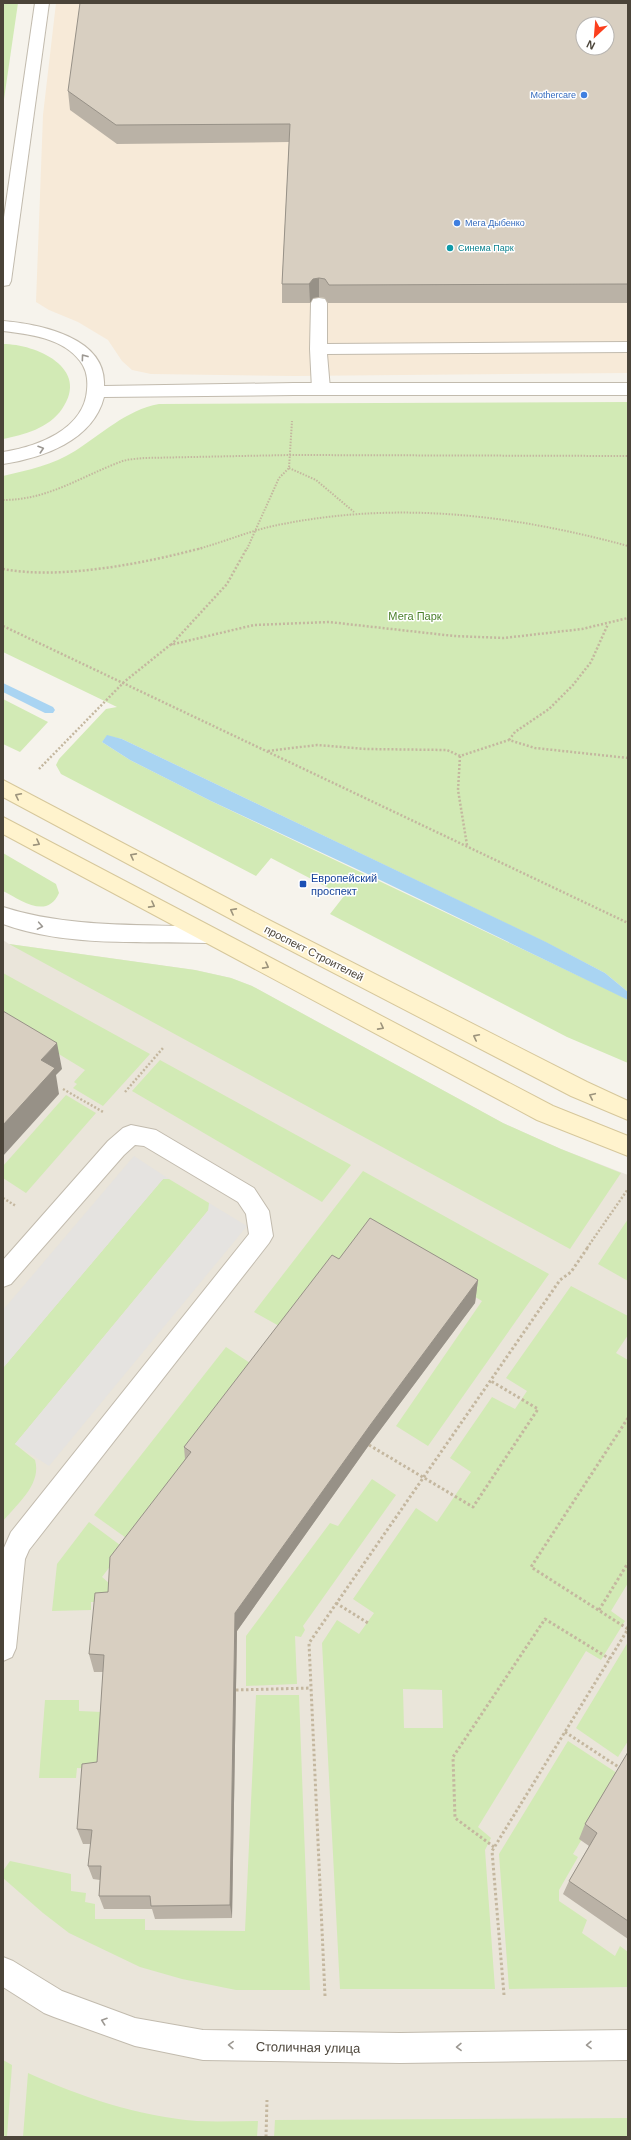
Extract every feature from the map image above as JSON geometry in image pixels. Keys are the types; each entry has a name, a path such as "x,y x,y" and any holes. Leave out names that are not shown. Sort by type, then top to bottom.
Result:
{"street":[{"path":"3,281 42,3"},
{"path":"319,303 318,349 321,389"},
{"path":"3,326 29,328 58,337 81,352 94,371 97,392 89,413 71,433 45,448 13,457 3,458"},
{"path":"318,349 628,347"},
{"path":"97,392 294,389 628,389"},
{"name":"проспект Строителей","path":"3,788 270,930 579,1089 628,1111"},
{"path":"3,825 207,935 545,1113 628,1146"},
{"path":"3,915 16,921 42,927 94,931 207,935"},
{"path":"3,1277 116,1148 131,1135 148,1137 246,1195 257,1211 261,1236 20,1541 12,1559 3,1648"},
{"name":"Столичная улица","path":"3,1971 54,2003 135,2032 203,2045 400,2048 628,2045"}],"path":[{"path":"38,771 124,682 170,646 227,584 243,557 279,478 289,468 294,389"},
{"path":"3,500 16,500 61,489 120,461 175,456 628,456"},
{"path":"289,468 300,470 310,475 354,512"},
{"path":"3,569 31,572 118,567 192,551 280,524 354,512 420,512 494,518 550,526 628,546"},
{"path":"170,646 254,624 329,622 454,636 504,638 542,635 608,624 628,618"},
{"path":"267,751 318,745 366,750 447,750 460,756 509,740 515,732 549,709 573,685 591,662 608,624"},
{"path":"3,626 124,682 628,923"},
{"path":"509,740 535,748 628,758"},
{"path":"460,756 456,778 457,792 467,846"},
{"path":"125,1092 163,1048"},
{"path":"64,1088 106,1113"},
{"path":"325,1996 309,1643 560,1280 571,1272 580,1261 628,1189"},
{"path":"3,1198 20,1208"},
{"path":"369,1445 473,1507 538,1409 491,1381"},
{"path":"504,1995 492,1851 628,1629 531,1566 628,1418"},
{"path":"599,1610 628,1563"},
{"path":"336,1603 368,1623"},
{"path":"494,1847 455,1818 453,1758 545,1619 610,1659"},
{"path":"236,1690 311,1688"},
{"path":"564,1732 627,1773"},
{"path":"266,2137 267,2100"}],"shaded area":[{"name":"Мега Дыбенко","path":"56,3 628,3 628,373 295,376 151,374 132,370 122,361 108,340 78,322 49,310 36,302 43,115"},
{"path":"3,940 9,944 195,970 231,978 252,986 503,1123 561,1149 628,1175 628,2137 3,2137"},
{"path":"134,1156 169,1179 163,1179 3,1368 3,1310"},
{"path":"209,1203 247,1226 49,1466 15,1444 208,1211"}],"green space":[{"path":"3,3 18,3 3,106"},
{"path":"3,344 30,348 44,354 56,361 65,370 70,382 69,394 57,416 36,430 3,439"},
{"name":"Мега Парк","path":"628,402 628,992 605,973 545,942 122,739 107,736 102,742 130,760 211,801 628,1000 628,1063 567,1037 330,914 344,896 271,858 256,876 61,774 56,765 59,759 106,709 117,707 3,652 3,476 22,472 67,456 125,417 136,411 159,404"},
{"path":"3,699 48,722 20,752 3,744"},
{"path":"3,853 56,884 59,893 54,901 41,907 33,906 3,891"},
{"path":"9,944 195,970 231,978 252,986 503,1123 561,1149 621,1173 570,1249"},
{"path":"3,973 150,1054 103,1106 73,1088 77,1084 74,1082 85,1070 3,1020"},
{"path":"160,1060 351,1165 322,1202 132,1091"},
{"path":"66,1095 96,1113 26,1193 3,1178 3,1166"},
{"path":"363,1171 549,1274 428,1446 396,1426 482,1301 366,1232 288,1331 254,1312"},
{"path":"163,1179 169,1179 209,1203 210,1208 15,1444 35,1460 35,1477 27,1493 3,1521 3,1368"},
{"path":"628,1219 628,1281 598,1264"},
{"path":"571,1286 628,1316 628,1335 616,1353 628,1360 628,1583 611,1611 625,1621 601,1660 586,1651 478,1827 491,1838 485,1850 495,1989 340,1989 322,1643 337,1620 359,1634 374,1613 353,1599 416,1508 437,1522 471,1472 450,1458 492,1397 515,1409 527,1391 506,1378","holes":["403,1689 442,1690 443,1728 404,1728"]},
{"path":"226,1347 259,1369 129,1540 94,1515"},
{"path":"372,1479 396,1495 303,1626 305,1630 301,1637 295,1636 297,1684 246,1686 246,1636 330,1523 338,1526"},
{"path":"89,1522 124,1548 102,1577 110,1584 109,1602 91,1602 91,1610 52,1611 57,1564"},
{"path":"628,1642 628,1741 618,1757 576,1728"},
{"path":"256,1695 299,1695 310,1990 236,1990 182,1979 140,1967 69,1933 43,1913 3,1878 3,1871 10,1861 71,1874 71,1891 86,1893 85,1902 95,1904 95,1919 145,1919 145,1930 245,1931"},
{"path":"45,1700 79,1700 79,1711 102,1712 98,1769 77,1768 76,1778 39,1778"},
{"path":"568,1741 620,1775 573,1854 578,1857 559,1890 559,1901 587,1920 582,1933 615,1956 620,1946 628,1952 628,1987 509,1989 499,1854"},
{"path":"3,2060 12,2065 7,2137 3,2135"},
{"path":"28,2073 89,2097 153,2115 197,2121 258,2121 257,2137 23,2137"},
{"path":"628,2118 628,2137 274,2137 275,2120"}],"water":[{"path":"107,735 122,739 546,942 605,973 628,992 628,1000 376,878 211,801 130,760 102,742"}],"building":[{"name":"Мега Дыбенко","path":"80,3 628,3 628,284 329,285 325,279 319,278 313,279 309,284 282,284 290,124 116,125 68,91"},
{"path":"3,1011 57,1043 41,1060 55,1068 3,1125"},
{"path":"370,1218 478,1280 371,1424 235,1613 230,1905 151,1906 150,1896 99,1896 101,1866 88,1866 92,1830 77,1829 82,1764 97,1762 104,1655 89,1654 95,1593 108,1592 110,1557 191,1452 184,1447 332,1255 339,1259"},
{"path":"628,1752 628,1921 569,1881 597,1833 585,1824"}],"waterway":[{"path":"3,687 49,710"}],"place":[{"name":"Mothercare","path":"584,95"},
{"name":"Мега Дыбенко","path":"457,223"},
{"name":"Синема Парк","path":"450,248"},
{"name":"Европейский проспект","path":"303,884"}]}
